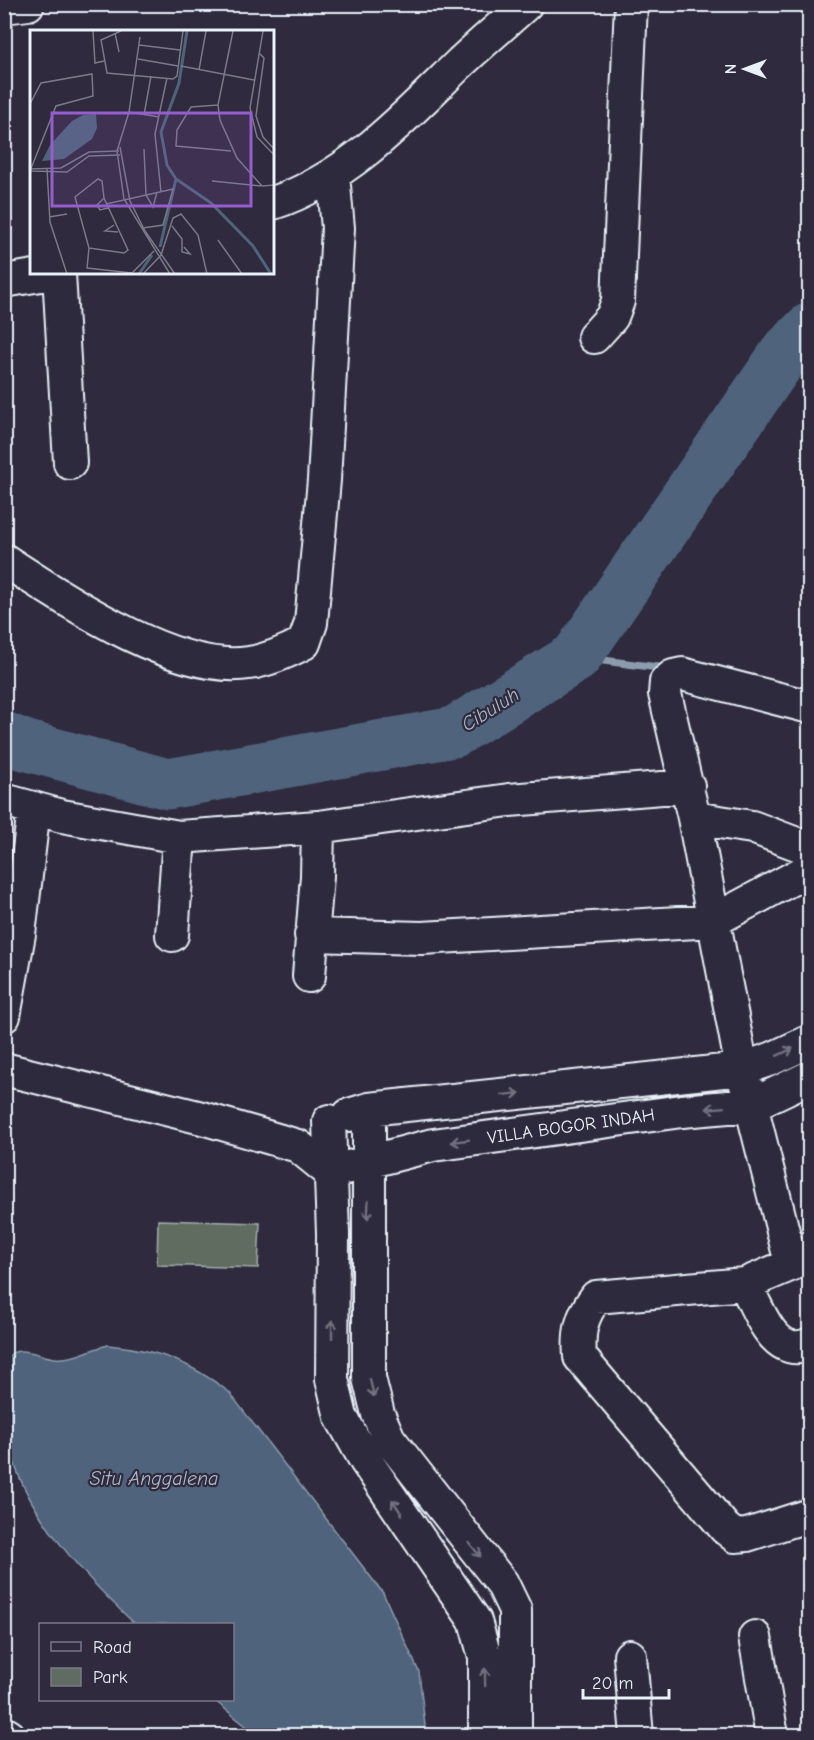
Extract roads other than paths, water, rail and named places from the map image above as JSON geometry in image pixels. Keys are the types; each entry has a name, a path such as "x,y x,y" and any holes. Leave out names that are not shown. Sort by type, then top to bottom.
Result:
{"street":[{"path":"4,7 28,4"},
{"path":"274,203 333,175 394,127 526,4"},
{"path":"594,337 612,317 618,301 631,4"},
{"path":"4,560 84,611 147,643 205,661 248,664 285,653 304,643 311,623 324,480 338,228 333,175"},
{"path":"4,281 47,274"},
{"path":"58,274 70,463"},
{"path":"810,707 682,674 673,676 666,682 666,694 688,786 742,1069 751,1105 800,1260 745,1284 596,1297 582,1316 578,1336 579,1357 698,1499 735,1536 747,1535 810,1515"},
{"path":"4,800 62,816 179,837 318,827 509,800 688,786"},
{"path":"4,1016 12,933 34,808"},
{"path":"694,818 752,827 810,849"},
{"path":"309,976 317,876 318,827"},
{"path":"172,935 179,837"},
{"path":"311,935 422,938 713,921 810,869"},
{"name":"VILLA BOGOR INDAH","path":"329,1121 369,1109 742,1069 810,1041"},
{"path":"4,1069 202,1118 297,1146 330,1172"},
{"name":"VILLA BOGOR INDAH","path":"330,1172 433,1145 682,1111 751,1105 810,1077"},
{"path":"369,1109 369,1378 378,1414 389,1439 502,1583 515,1610 515,1736"},
{"path":"297,1146 329,1121"},
{"path":"329,1121 333,1234 332,1380 341,1417 366,1461 475,1621 484,1657 485,1736"},
{"path":"745,1284 773,1336 787,1346 801,1348 810,1344"},
{"path":"755,1637 772,1736"},
{"path":"630,1656 637,1736"},
{"path":"4,1733 9,1736"}],"water":[{"name":"Situ Anggalena","path":"108,1345 143,1350 186,1365 229,1392 383,1593 419,1672 426,1735 257,1735 215,1701 234,1701 234,1623 134,1623 97,1587 43,1521 18,1473 9,1438 5,1380 6,1365 11,1354 27,1351 50,1357 75,1356"}],"waterway":[{"name":"Cibuluh","path":"4,737 24,745 168,784 454,732 576,657 786,352 810,328"},
{"path":"576,657 670,669"}]}
